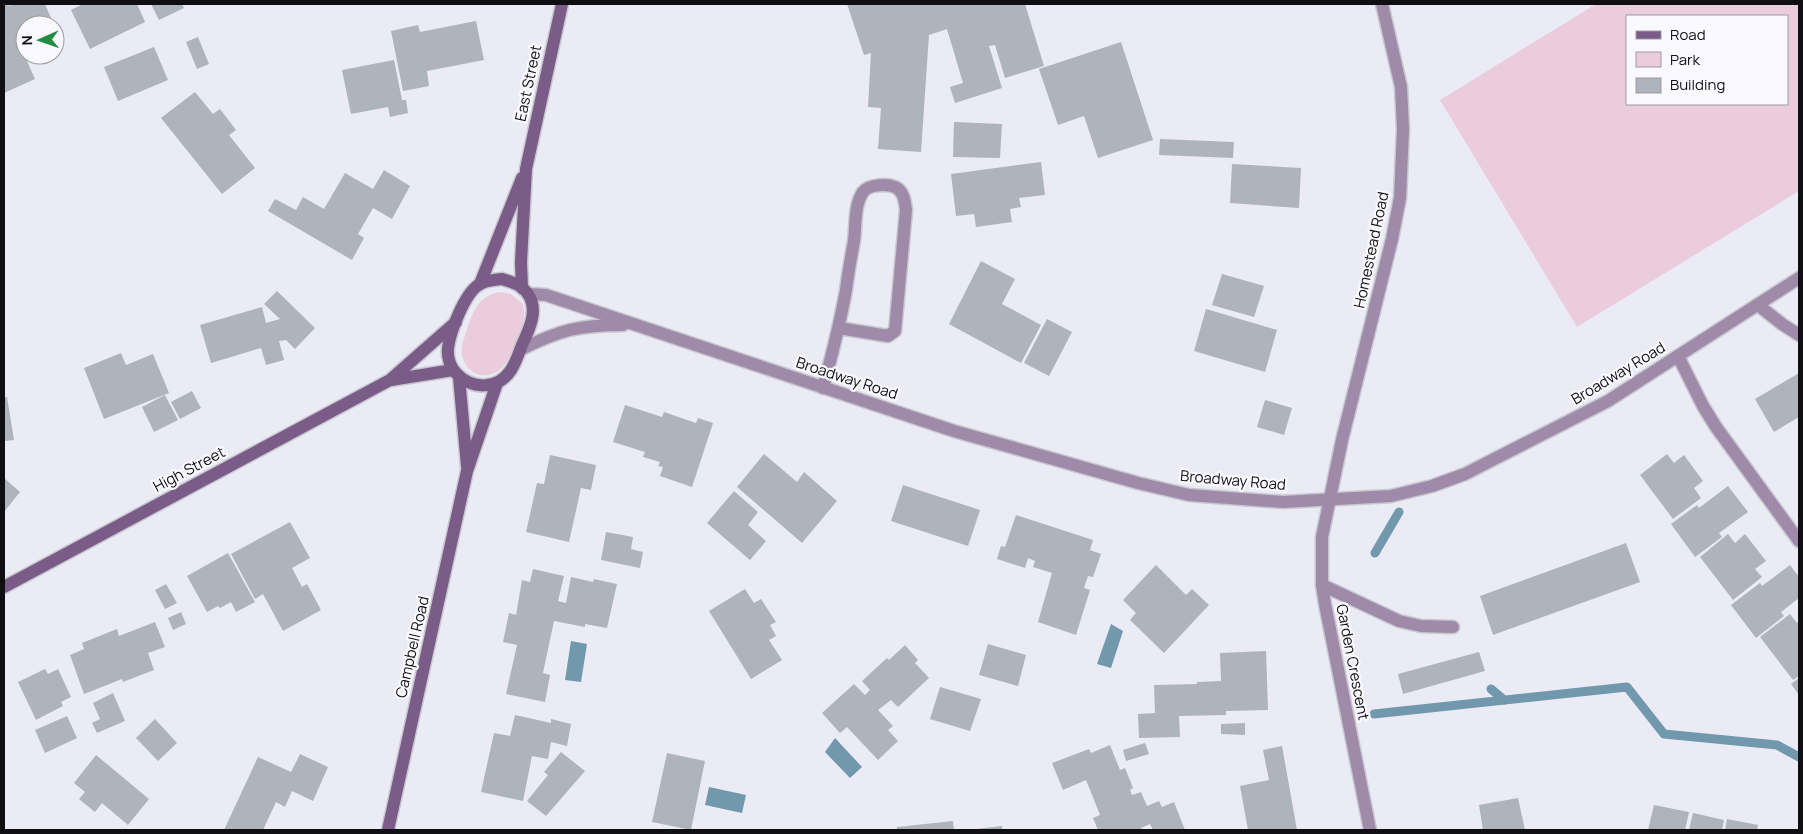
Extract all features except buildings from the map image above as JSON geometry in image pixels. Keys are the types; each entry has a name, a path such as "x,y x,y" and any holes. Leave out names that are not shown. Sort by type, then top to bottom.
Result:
{"street":[{"name":"East Street","path":"525,291 521,262 526,169 562,4"},
{"name":"Homestead Road","path":"1329,500 1392,239 1400,198 1403,129 1400,87 1382,4"},
{"name":"East Street","path":"480,284 526,169"},
{"path":"823,388 838,328 854,240 858,202 864,191 868,188 874,186 893,186 900,189 906,210 895,332 888,336 838,328"},
{"name":"Broadway Road","path":"525,291 546,295 954,431 1138,484 1189,495 1283,502 1391,496 1432,486 1465,474 1608,401 1799,278"},
{"path":"502,279 513,282 525,291 532,308 532,320 512,369 497,383 486,386 467,382 456,373 448,359 448,349 456,322 468,297 480,284 502,279"},
{"path":"1758,305 1799,335"},
{"name":"High Street","path":"4,587 390,380 456,322"},
{"name":"Broadway Road","path":"520,350 569,329 593,325 633,324"},
{"path":"1678,356 1703,406 1716,426 1799,541"},
{"name":"High Street","path":"390,380 456,373"},
{"name":"Campbell Road","path":"456,373 468,471"},
{"name":"Campbell Road","path":"388,830 468,471 497,383"},
{"name":"Garden Crescent","path":"1329,500 1322,537 1322,585 1370,830"},
{"path":"1322,585 1399,621 1421,626 1453,627"}],"green space":[{"path":"1596,4 1799,4 1799,191 1577,327 1440,100"},
{"path":"501,292 511,294 523,304 524,314 521,329 511,354 502,367 491,374 477,374 471,371 463,360 462,345 470,319 478,304 484,298"}],"water":[{"path":"1111,624 1123,631 1111,668 1097,664"},
{"path":"571,641 587,644 581,682 565,680"},
{"path":"835,738 862,767 850,778 825,752"},
{"path":"709,787 746,795 742,813 705,805"}],"waterway":[{"path":"1375,553 1399,512"},
{"path":"1374,714 1627,687 1664,734 1777,745 1799,757"},
{"path":"1491,689 1504,700"}]}
